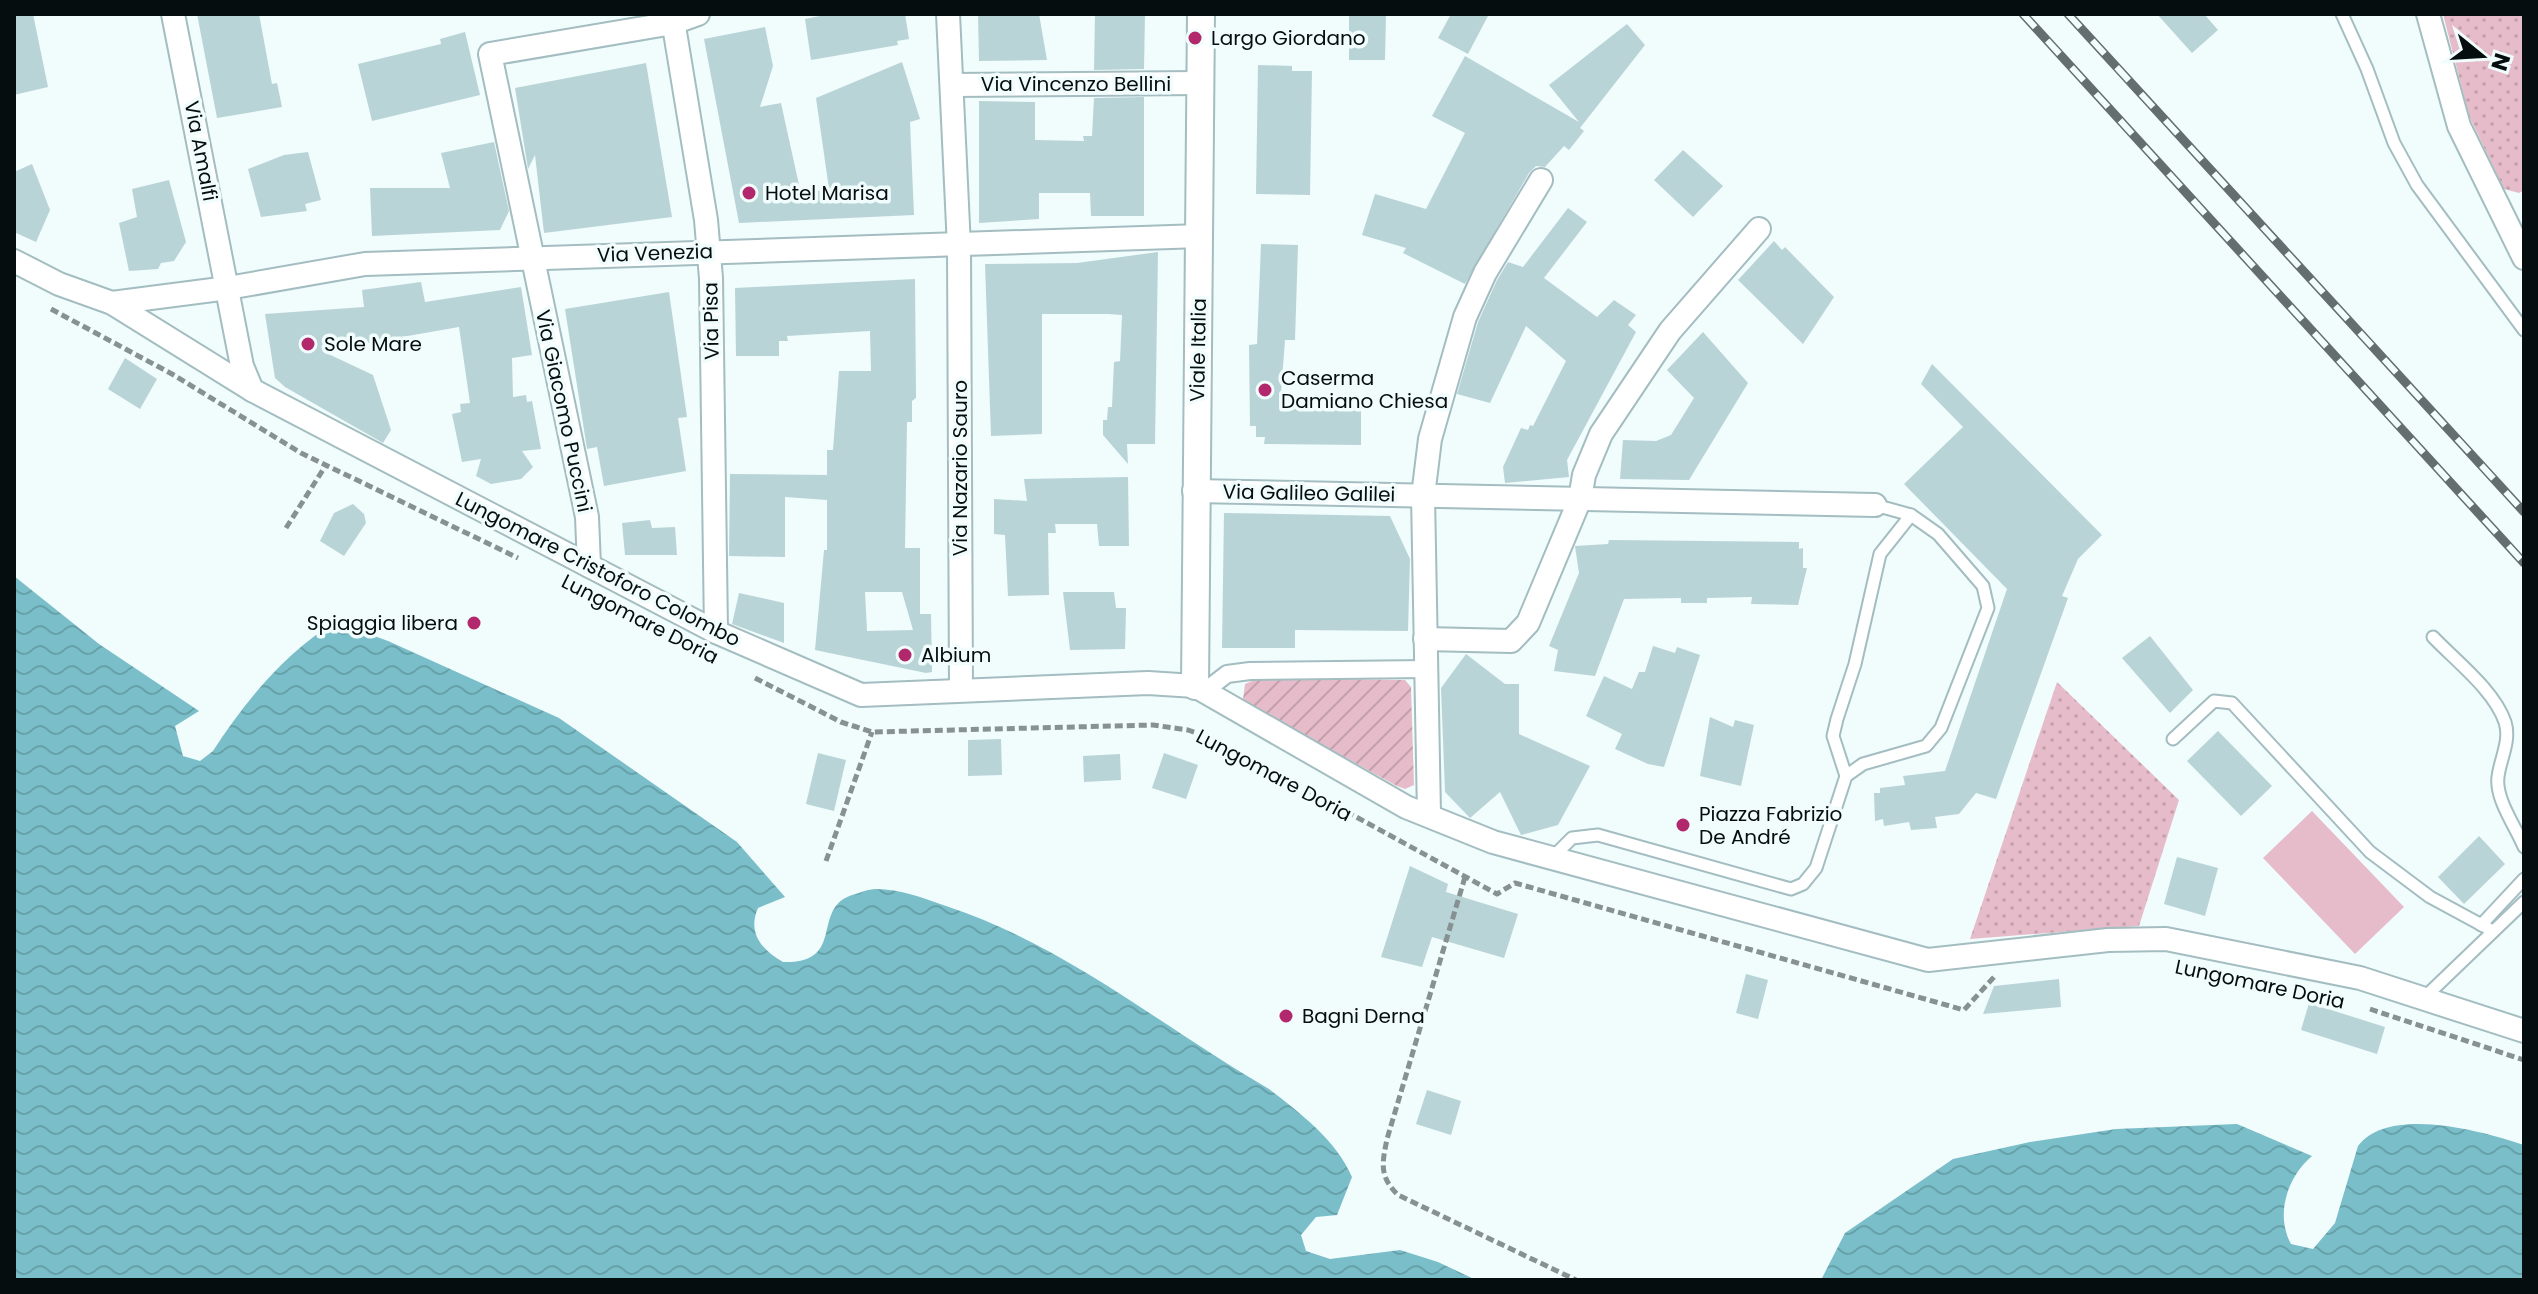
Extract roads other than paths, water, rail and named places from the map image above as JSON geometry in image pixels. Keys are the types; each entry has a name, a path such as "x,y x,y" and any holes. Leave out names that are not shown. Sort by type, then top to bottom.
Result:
{"street":[{"name":"Via Amalfi","path":"173,14 228,288"},
{"path":"672,19 698,14"},
{"name":"Via Nazario Sauro","path":"948,14 959,247 961,689"},
{"name":"Viale Italia","path":"1200,688 1194,491 1201,236 1201,14"},
{"path":"2428,14 2459,126 2524,258"},
{"name":"Via Pisa","path":"672,19 706,220 716,632"},
{"name":"Via Giacomo Puccini","path":"589,566 587,517 490,54 672,19"},
{"name":"Via Vincenzo Bellini","path":"952,85 1199,83"},
{"path":"1429,815 1423,496 1430,439 1465,317 1485,273 1541,180"},
{"path":"1425,639 1499,642 1519,636 1528,623 1580,499 1584,475 1601,434 1670,331 1759,229"},
{"name":"Via Venezia","path":"112,303 228,288 365,264 531,256 959,247 1201,236"},
{"name":"Lungomare Cristoforo Colombo","path":"14,261 59,284 112,303 252,390 716,632 861,695 961,689"},
{"path":"228,288 242,366 252,390"},
{"name":"Via Galileo Galilei","path":"1194,491 1875,505"},
{"path":"961,689 1148,683 1200,688 1227,674 1250,671 1426,669"},
{"name":"Lungomare Doria","path":"1200,688 1406,807 1493,842 1928,960 2108,940 2166,939 2360,978 2524,1031"}],"lane":[{"path":"2342,14 2367,69 2394,143 2417,185 2524,330"},
{"path":"1846,776 1863,764 1926,746 1941,728 1988,608 1983,586 1938,534 1911,515 1875,505"},
{"path":"1553,858 1572,838 1598,835 1791,889 1803,884 1816,868 1846,776 1833,736 1855,664 1880,554 1911,515"},
{"path":"2433,637 2498,706 2506,726 2497,780 2502,801 2524,847"},
{"path":"2173,739 2214,701 2232,703 2370,852 2430,897 2486,928"},
{"path":"2425,997 2524,879"},
{"path":"2486,928 2524,902"}],"water":[{"path":"14,576 99,644 199,711 175,726 183,756 200,761 213,751 267,679 300,648 336,622 388,641 559,718 737,842 785,897 758,908 754,925 758,940 783,962 803,960 815,954 822,945 832,912 840,902 873,889 911,894 929,900 1032,942 1269,1089 1327,1139 1352,1177 1337,1215 1316,1217 1301,1235 1306,1251 1330,1259 1400,1250 1438,1262 1476,1280 14,1280"},
{"path":"2237,1124 2312,1156 2290,1185 2284,1221 2291,1244 2313,1249 2335,1223 2358,1146 2372,1134 2391,1127 2437,1125 2485,1133 2524,1145 2524,1280 1821,1280 1845,1233 1953,1159 2030,1142 2116,1129"}],"railway":[{"path":"2023,14 2524,563"},
{"path":"2068,14 2524,512"}],"place":[{"name":"Largo Giordano","path":"1195,38"},
{"name":"Hotel Marisa","path":"749,193"},
{"name":"Sole Mare","path":"308,344"},
{"name":"Caserma Damiano Chiesa","path":"1265,390"},
{"name":"Spiaggia libera","path":"474,623"},
{"name":"Albium","path":"905,655"},
{"name":"Piazza Fabrizio De André","path":"1683,825"},
{"name":"Bagni Derna","path":"1286,1016"}]}
